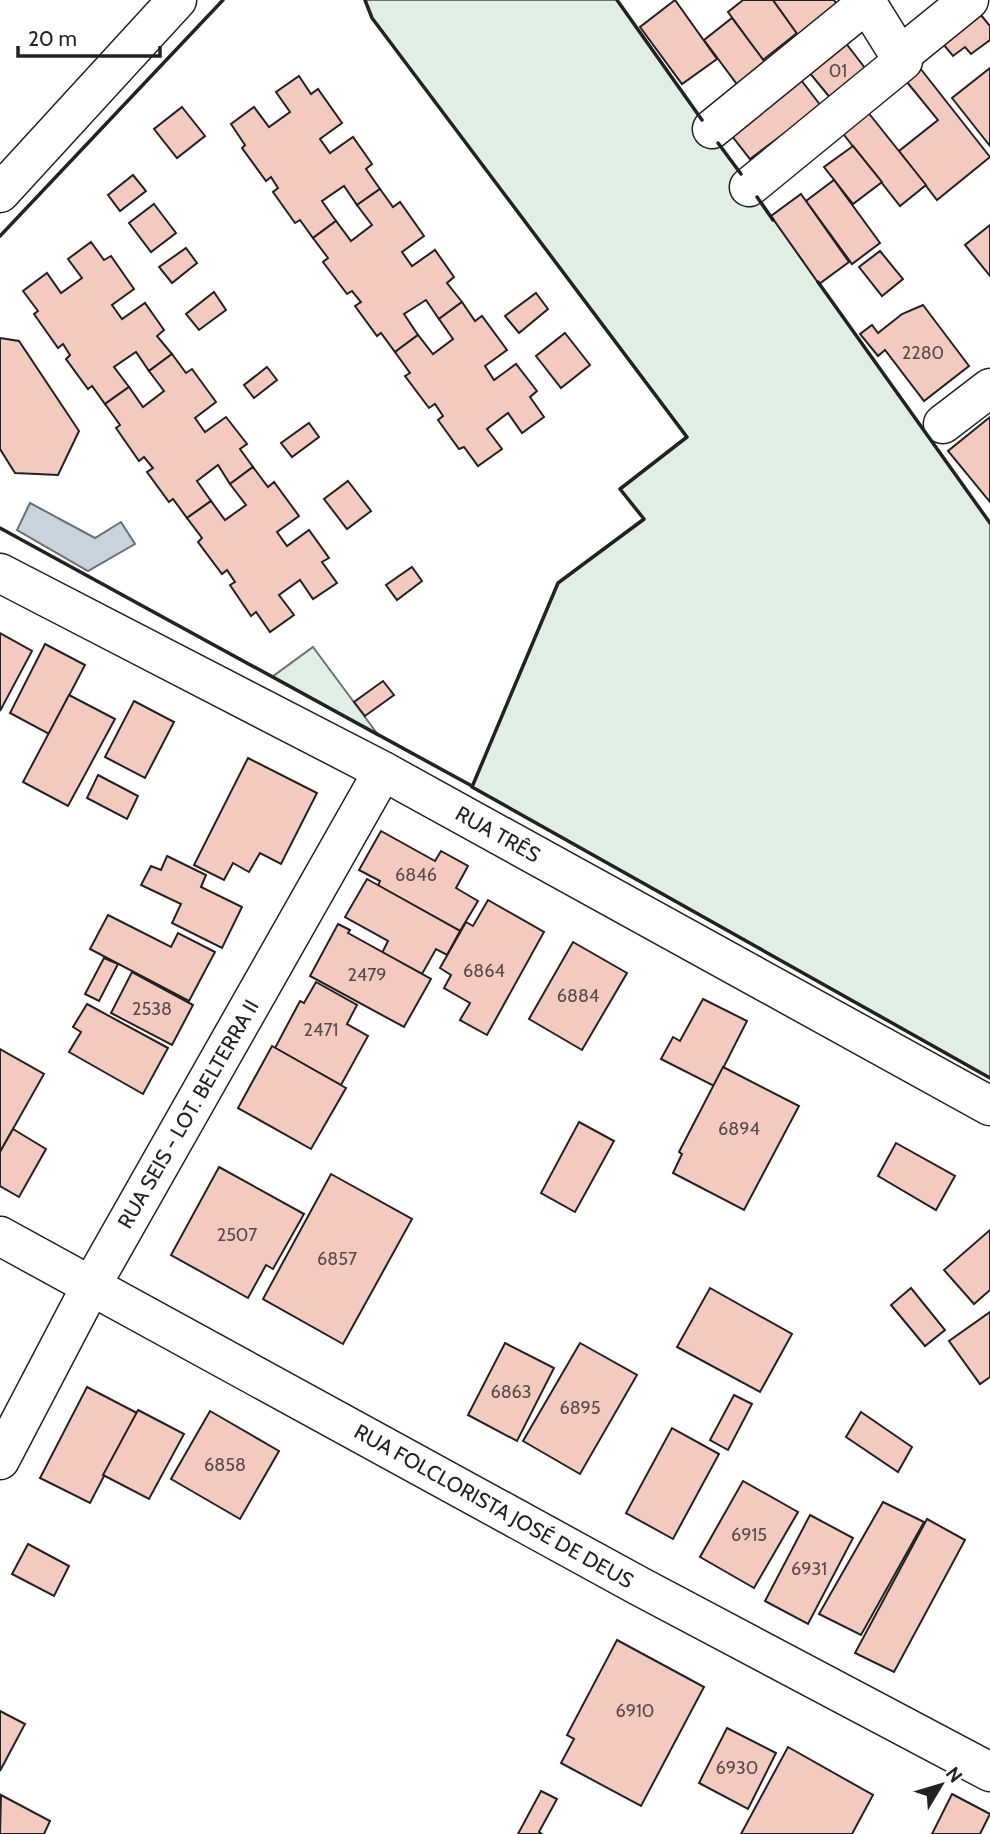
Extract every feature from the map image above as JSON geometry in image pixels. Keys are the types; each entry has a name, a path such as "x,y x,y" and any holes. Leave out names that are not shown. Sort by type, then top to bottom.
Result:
{"street":[{"path":"0,193 177,0"},
{"path":"750,187 969,0"},
{"path":"712,129 866,1 902,58"},
{"path":"943,424 990,388"},
{"name":"RUA TRÊS","path":"0,573 383,771 990,1106"},
{"name":"RUA SEIS - LOT. BELTERRA II","path":"0,1460 90,1286 383,771"},
{"name":"RUA FOLCLORISTA JOSÉ DE DEUS","path":"0,1236 639,1586 990,1772"}],"green space":[{"path":"365,0 617,0 990,523 990,1078 472,787 558,583 644,520 620,489 686,437 372,18"},
{"path":"313,647 379,736 272,677"}],"shaded area":[{"path":"30,503 95,538 121,522 135,544 88,571 17,530"}],"building":[{"path":"675,0 717,59 682,84 640,27"},
{"path":"743,0 773,0 797,33 763,60 728,12"},
{"path":"773,0 834,0 841,11 803,42"},
{"path":"981,15 990,26 990,40 971,54 965,47 953,56 943,44"},
{"path":"732,18 770,69 742,91 704,40"},
{"path":"845,42 868,72 832,100 808,71"},
{"path":"916,63 990,157 937,200 899,151 938,120 902,76"},
{"path":"990,68 990,146 952,98"},
{"path":"299,76 311,94 318,89 342,123 320,139 330,153 353,137 372,164 366,169 380,189 357,205 344,186 322,201 336,221 313,238 300,220 295,223 273,192 278,188 271,177 266,181 242,148 245,145 231,124 254,107 269,127 290,112 276,92"},
{"path":"798,76 821,106 750,159 728,131"},
{"path":"863,106 926,185 900,206 837,126"},
{"path":"182,107 205,136 177,158 154,129"},
{"path":"853,146 882,182 853,204 824,167"},
{"path":"133,175 146,191 120,211 108,195"},
{"path":"834,180 880,243 852,264 806,201"},
{"path":"380,189 393,207 400,202 424,236 402,252 412,266 435,250 454,277 447,283 462,302 439,319 426,300 404,314 418,335 395,352 381,333 377,336 355,306 361,302 352,291 347,294 323,262 328,258 313,238 336,221 351,241 372,225 357,205"},
{"path":"801,194 849,262 819,284 771,216"},
{"path":"154,204 176,233 151,252 129,223"},
{"path":"990,225 990,276 965,245"},
{"path":"91,242 104,260 111,256 134,289 112,305 122,319 145,303 164,330 157,336 172,354 149,371 136,352 114,367 129,387 105,404 92,386 88,389 66,359 70,355 63,344 58,348 34,314 38,311 23,291 47,273 61,293 82,278 68,259"},
{"path":"186,248 197,263 172,283 159,267"},
{"path":"880,251 903,279 882,296 859,267"},
{"path":"214,292 226,310 199,330 186,314"},
{"path":"536,293 548,309 519,333 505,316"},
{"path":"462,302 475,321 482,316 507,350 485,366 494,380 516,364 537,391 530,397 544,417 522,433 508,413 487,429 502,449 478,466 464,447 459,449 438,420 443,416 435,404 429,408 405,376 410,373 395,352 418,335 433,354 453,339 439,319"},
{"path":"923,305 969,366 924,401 885,350 878,356 860,334 872,325 878,333 902,314"},
{"path":"565,333 590,365 561,388 536,356"},
{"path":"0,338 19,341 79,431 58,475 15,473 0,449"},
{"path":"172,354 186,373 192,369 216,402 195,418 205,432 226,417 247,444 240,449 253,467 230,484 218,465 197,481 211,501 187,518 173,499 169,502 147,472 153,468 144,457 139,461 116,428 120,425 105,404 129,387 143,407 164,391 149,371"},
{"path":"267,367 277,380 254,398 244,385"},
{"path":"990,417 990,502 948,451"},
{"path":"309,423 319,437 292,457 281,443"},
{"path":"253,467 268,487 274,482 299,516 277,532 287,546 309,530 329,558 322,562 337,583 313,599 300,580 279,595 294,615 270,632 256,612 251,616 230,585 235,582 227,570 222,574 198,542 202,538 187,518 211,501 225,520 246,505 230,484"},
{"path":"348,481 371,511 347,529 324,499"},
{"path":"412,567 422,581 397,600 386,585"},
{"path":"0,633 32,651 0,711"},
{"path":"45,644 85,665 49,734 10,713"},
{"path":"383,681 394,695 365,716 354,702"},
{"path":"69,695 115,719 68,806 23,782"},
{"path":"134,701 174,722 145,778 105,757"},
{"path":"248,758 317,793 281,864 260,853 249,872 233,863 224,880 194,865"},
{"path":"98,775 138,796 127,819 87,798"},
{"path":"381,831 435,861 441,851 468,866 456,888 478,901 460,931 378,886 380,881 359,870"},
{"path":"167,856 206,875 201,887 242,907 222,948 172,923 181,904 141,885 151,866 161,870"},
{"path":"367,879 460,931 447,955 436,949 422,974 382,953 388,941 345,917"},
{"path":"488,900 544,932 487,1035 460,1020 470,1003 444,988 451,975 440,968 466,922 473,926"},
{"path":"108,915 171,947 178,933 215,952 189,1001 90,949"},
{"path":"338,924 350,930 348,933 431,979 404,1027 310,976"},
{"path":"573,942 627,973 582,1050 529,1019"},
{"path":"104,958 118,964 99,1001 85,994"},
{"path":"132,972 193,1005 172,1045 111,1013"},
{"path":"316,982 357,1005 347,1024 368,1036 341,1085 275,1048 300,1001 304,1003"},
{"path":"703,999 747,1021 714,1086 661,1059 673,1037 680,1041"},
{"path":"87,1004 168,1048 143,1094 69,1052 81,1032 73,1027"},
{"path":"272,1046 346,1088 311,1149 238,1108"},
{"path":"0,1049 44,1074 0,1152"},
{"path":"723,1067 799,1106 744,1210 673,1173 682,1154 679,1152"},
{"path":"579,1122 614,1141 575,1212 541,1193"},
{"path":"13,1129 46,1149 19,1197 0,1186 0,1152"},
{"path":"896,1143 955,1176 936,1210 878,1176"},
{"path":"219,1167 304,1214 273,1269 266,1265 248,1298 171,1255"},
{"path":"331,1174 412,1219 343,1344 263,1299"},
{"path":"990,1230 990,1290 974,1304 944,1270"},
{"path":"710,1288 792,1334 760,1392 677,1347"},
{"path":"911,1288 945,1330 925,1346 891,1305"},
{"path":"990,1312 990,1377 980,1384 949,1341"},
{"path":"505,1343 554,1368 517,1441 468,1415"},
{"path":"580,1343 637,1375 580,1474 523,1441"},
{"path":"87,1387 137,1413 90,1503 40,1478"},
{"path":"734,1395 752,1404 728,1450 710,1440"},
{"path":"138,1410 184,1434 149,1499 103,1475"},
{"path":"210,1411 279,1451 240,1519 171,1479"},
{"path":"861,1412 912,1447 898,1472 846,1437"},
{"path":"672,1428 719,1454 673,1539 626,1513"},
{"path":"743,1481 798,1512 754,1588 700,1557"},
{"path":"883,1502 924,1522 861,1635 819,1614"},
{"path":"810,1515 853,1538 808,1624 765,1601"},
{"path":"927,1519 965,1540 894,1672 855,1653"},
{"path":"28,1544 69,1566 54,1596 12,1574"},
{"path":"617,1640 704,1687 641,1806 561,1763 574,1739 567,1735"},
{"path":"0,1711 25,1724 0,1771"},
{"path":"727,1728 776,1753 748,1809 699,1783"},
{"path":"788,1747 873,1795 852,1834 741,1834"},
{"path":"541,1791 557,1799 539,1832 542,1834 518,1834"},
{"path":"952,1794 990,1814 980,1834 932,1834"},
{"path":"1,1795 50,1821 44,1834 0,1834"}],"wall":[{"path":"0,236 223,0"},
{"path":"365,0 372,18 687,437 620,489 644,519 558,583 472,787 990,1078"},
{"path":"617,0 702,120"},
{"path":"718,143 741,174"},
{"path":"757,197 773,220"},
{"path":"818,282 990,523"},
{"path":"0,528 472,786"}]}
